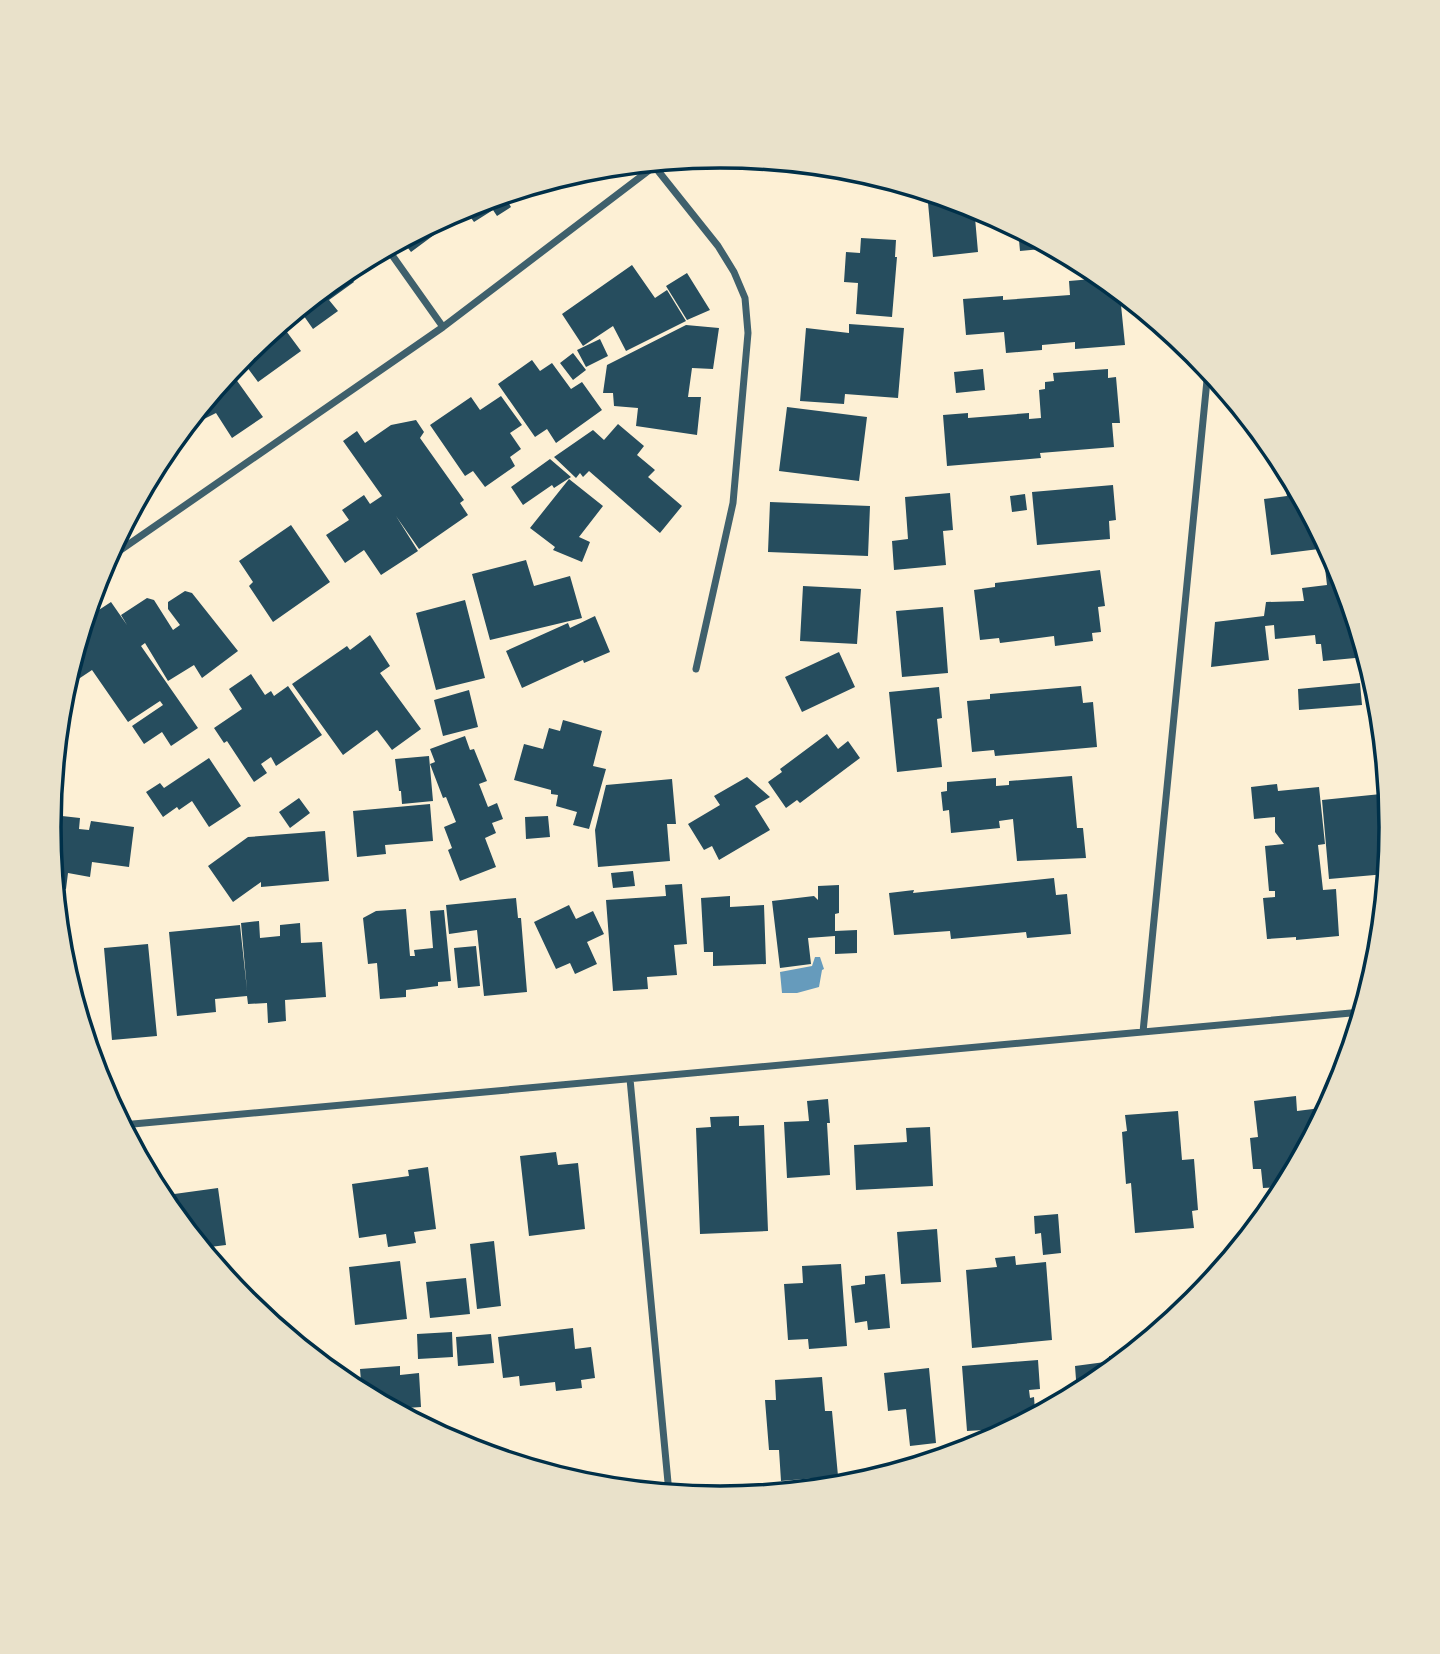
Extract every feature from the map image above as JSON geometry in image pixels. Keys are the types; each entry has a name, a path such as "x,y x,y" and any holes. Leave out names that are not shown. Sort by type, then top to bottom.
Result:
{"street":[{"path":"662,171 734,272 745,299 747,321 733,503 696,668"},
{"path":"124,547 443,327 645,173"},
{"path":"393,256 443,327"},
{"path":"1143,1032 1207,384"},
{"path":"132,1124 1351,1013"},
{"path":"630,1079 668,1483"}],"water":[{"path":"815,957 820,957 824,969 819,987 797,993 782,993 780,972 812,966"}],"building":[{"path":"928,202 975,219 978,252 933,257"},
{"path":"509,203 511,207 497,216 493,210 474,222 470,217"},
{"path":"438,232 411,252 408,248"},
{"path":"861,238 896,240 892,317 856,314 858,283 844,282 846,252 860,253"},
{"path":"1019,240 1036,250 1020,251"},
{"path":"632,265 655,298 667,290 686,321 626,351 613,326 583,346 562,314"},
{"path":"687,273 710,310 687,320 666,286"},
{"path":"1087,279 1122,305 1125,345 1075,349 1075,342 1042,345 1042,350 1006,353 1004,332 966,335 963,299 1003,296 1003,300 1070,295 1069,281"},
{"path":"352,280 354,282 329,300 338,311 313,329 304,317"},
{"path":"849,324 904,328 898,398 845,394 844,404 800,401 806,328 849,333"},
{"path":"686,325 719,328 713,369 692,368 688,397 701,397 697,435 636,426 638,408 614,406 613,393 603,393 607,365"},
{"path":"287,332 301,351 258,382 248,368"},
{"path":"600,339 608,356 586,367 577,350"},
{"path":"573,353 586,370 573,380 560,363"},
{"path":"532,360 540,371 552,363 571,389 582,382 602,410 556,443 547,429 535,437 498,384"},
{"path":"983,369 985,390 956,393 954,372"},
{"path":"1108,369 1108,378 1116,377 1120,423 1112,423 1114,447 1040,453 1041,458 947,466 943,415 968,413 968,418 1029,413 1029,419 1041,418 1039,390 1045,389 1045,382 1054,381 1053,373"},
{"path":"237,380 263,417 232,438 216,413 202,420"},
{"path":"501,396 522,425 510,433 521,449 510,457 515,466 485,487 473,471 465,476 430,425 471,397 480,410"},
{"path":"787,407 867,417 859,481 779,471"},
{"path":"416,420 424,432 420,438 464,500 460,503 468,515 419,549 396,516 418,551 381,575 364,550 345,563 326,535 349,520 342,510 364,495 370,504 382,496 343,441 357,431 365,443 391,425"},
{"path":"618,424 644,446 637,455 655,470 648,477 682,506 660,533 589,471 583,477 580,473 576,478 554,457 593,430 604,440"},
{"path":"550,459 571,477 554,488 552,485 523,505 511,487"},
{"path":"569,479 603,506 579,537 590,542 582,562 553,550 555,547 530,528"},
{"path":"1113,485 1116,520 1109,521 1110,539 1037,545 1032,492"},
{"path":"1286,491 1317,549 1271,555 1264,499 1287,496"},
{"path":"950,493 953,530 943,531 946,565 894,570 892,541 908,539 905,497"},
{"path":"1025,494 1027,510 1012,512 1010,496"},
{"path":"770,502 870,506 868,556 768,552"},
{"path":"291,525 330,582 273,622 249,586 253,582 239,561"},
{"path":"526,560 534,586 570,576 582,618 490,640 472,574"},
{"path":"1325,568 1344,615 1356,658 1323,661 1321,644 1316,644 1315,635 1275,639 1274,625 1265,626 1269,660 1211,667 1215,622 1264,616 1266,602 1304,601 1302,588 1327,585"},
{"path":"1100,570 1105,606 1098,607 1101,632 1092,633 1093,641 1055,646 1054,636 1000,643 999,638 980,640 974,590 995,587 995,583"},
{"path":"803,586 861,589 857,644 800,641"},
{"path":"185,591 192,593 238,651 202,678 194,665 168,681 145,643 141,646 198,728 171,746 162,732 144,744 132,726 163,705 160,701 128,722 92,670 79,679 98,611 111,602 127,625 121,615 147,598 154,600 173,630 180,625 168,609 168,602"},
{"path":"465,600 485,678 436,690 416,613"},
{"path":"943,607 948,673 902,677 896,611"},
{"path":"595,616 610,652 584,663 583,660 522,688 506,651 568,623 570,628"},
{"path":"370,635 390,666 380,673 421,729 392,750 377,730 343,755 292,684 347,646 350,650"},
{"path":"839,652 855,687 802,712 785,677"},
{"path":"251,674 265,695 271,691 274,696 288,686 322,735 276,766 271,757 261,764 267,773 254,782 227,741 224,743 214,728 242,709 229,689"},
{"path":"1360,683 1362,705 1299,710 1298,689"},
{"path":"1081,686 1083,703 1093,702 1097,747 995,756 994,750 972,752 967,701 990,699 990,694"},
{"path":"939,687 942,718 937,719 942,767 897,772 889,692"},
{"path":"469,690 478,727 443,736 434,700"},
{"path":"563,720 602,731 593,766 606,769 589,829 573,825 577,812 556,806 558,795 551,794 551,790 514,780 524,744 543,749 549,728 560,731"},
{"path":"827,734 838,749 848,741 860,758 800,803 797,800 786,808 768,782 782,772 780,769"},
{"path":"465,736 470,750 474,749 487,781 479,784 488,807 497,803 503,819 492,823 496,833 485,838 496,867 460,881 448,850 452,848 444,827 456,822 430,764 435,762 430,749"},
{"path":"429,756 433,801 402,804 395,759"},
{"path":"209,758 241,806 209,827 192,801 163,817 146,792 160,783 164,788"},
{"path":"1072,776 1077,828 1083,828 1086,858 1017,861 1013,819 999,821 1000,828 951,833 949,810 943,811 941,792 947,791 947,782 996,778 996,786 1009,785 1009,781"},
{"path":"747,777 770,797 755,806 770,830 719,860 712,846 704,850 688,824 720,805 714,796"},
{"path":"672,779 676,824 667,824 670,861 598,867 595,830 606,785"},
{"path":"1277,784 1278,791 1319,787 1325,844 1318,845 1323,890 1336,889 1339,936 1296,940 1296,937 1267,939 1263,898 1275,897 1275,891 1269,891 1265,846 1284,844 1275,832 1275,817 1254,819 1251,787"},
{"path":"1377,794 1377,875 1329,879 1322,800"},
{"path":"299,798 310,813 290,828 279,812"},
{"path":"430,804 433,841 385,845 386,854 357,857 353,811"},
{"path":"62,816 80,818 79,829 89,830 91,821 134,827 129,867 92,862 90,877 68,873 66,889"},
{"path":"548,816 550,837 526,839 525,817"},
{"path":"325,831 329,881 261,887 261,882 233,902 208,866 248,837"},
{"path":"633,871 635,886 613,888 611,873"},
{"path":"1054,878 1056,895 1067,894 1071,934 1027,938 1026,932 951,939 950,931 894,935 889,893 914,890 913,893"},
{"path":"682,884 687,944 674,945 677,975 647,977 648,989 613,991 606,900 666,896 665,885"},
{"path":"839,885 839,913 835,914 835,931 857,930 857,953 835,954 835,936 808,938 811,964 780,968 772,901 814,896 818,900 818,886"},
{"path":"730,896 730,907 764,905 766,964 713,966 713,952 704,952 701,898"},
{"path":"516,898 518,918 521,918 527,992 484,996 477,930 449,934 446,905"},
{"path":"569,905 576,919 593,911 604,934 587,942 597,964 575,974 570,963 556,969 534,922"},
{"path":"406,909 410,956 415,956 414,950 433,948 430,911 444,910 451,981 438,982 438,986 406,990 406,997 380,999 377,963 368,964 363,918 376,911"},
{"path":"259,921 260,938 280,936 280,925 300,923 301,943 322,942 326,997 285,1000 286,1021 268,1023 267,1003 248,1004 247,996 215,999 216,1012 177,1016 169,932 240,925 247,990 241,923"},
{"path":"148,944 157,1036 112,1040 104,948"},
{"path":"476,946 480,986 458,988 454,948"},
{"path":"1296,1096 1297,1111 1315,1109 1271,1188 1263,1188 1261,1169 1253,1169 1250,1138 1258,1137 1254,1101"},
{"path":"828,1099 830,1175 787,1178 784,1122 809,1121 807,1101"},
{"path":"1178,1111 1182,1160 1194,1159 1198,1210 1192,1211 1194,1228 1135,1233 1131,1183 1126,1184 1122,1132 1127,1131 1125,1115"},
{"path":"739,1116 739,1126 764,1125 768,1231 700,1234 696,1128 711,1127 710,1117"},
{"path":"930,1127 933,1186 856,1190 854,1145 907,1142 906,1128"},
{"path":"556,1152 558,1165 578,1163 585,1229 529,1236 520,1156"},
{"path":"428,1167 436,1229 414,1232 416,1243 388,1247 386,1234 359,1238 352,1184 409,1176 408,1170"},
{"path":"218,1188 226,1245 213,1247 173,1194"},
{"path":"1058,1214 1061,1253 1043,1255 1041,1233 1035,1234 1034,1216"},
{"path":"937,1229 941,1282 901,1284 897,1232"},
{"path":"494,1241 501,1306 477,1309 470,1244"},
{"path":"1015,1256 1016,1265 1046,1262 1052,1340 972,1348 966,1270 997,1267 995,1258"},
{"path":"400,1261 407,1319 355,1325 349,1267"},
{"path":"841,1264 847,1346 809,1349 808,1339 788,1340 784,1284 803,1283 802,1266"},
{"path":"885,1274 890,1328 868,1330 867,1321 855,1323 851,1286 865,1284 865,1276"},
{"path":"466,1278 470,1314 430,1318 426,1282"},
{"path":"573,1328 575,1349 591,1347 595,1378 581,1380 582,1388 556,1391 555,1382 520,1386 519,1376 503,1378 498,1337"},
{"path":"452,1332 453,1357 418,1359 417,1334"},
{"path":"491,1334 494,1363 458,1366 456,1337"},
{"path":"1038,1360 1040,1389 1029,1390 1030,1398 1034,1397 1035,1405 984,1430 967,1431 962,1366"},
{"path":"1104,1362 1076,1381 1075,1366"},
{"path":"400,1366 400,1375 419,1373 421,1407 410,1408 361,1379 360,1369"},
{"path":"929,1368 936,1443 910,1446 906,1409 888,1411 884,1373"},
{"path":"822,1377 825,1411 832,1411 838,1475 781,1481 779,1450 769,1450 765,1400 776,1400 775,1380"}]}
